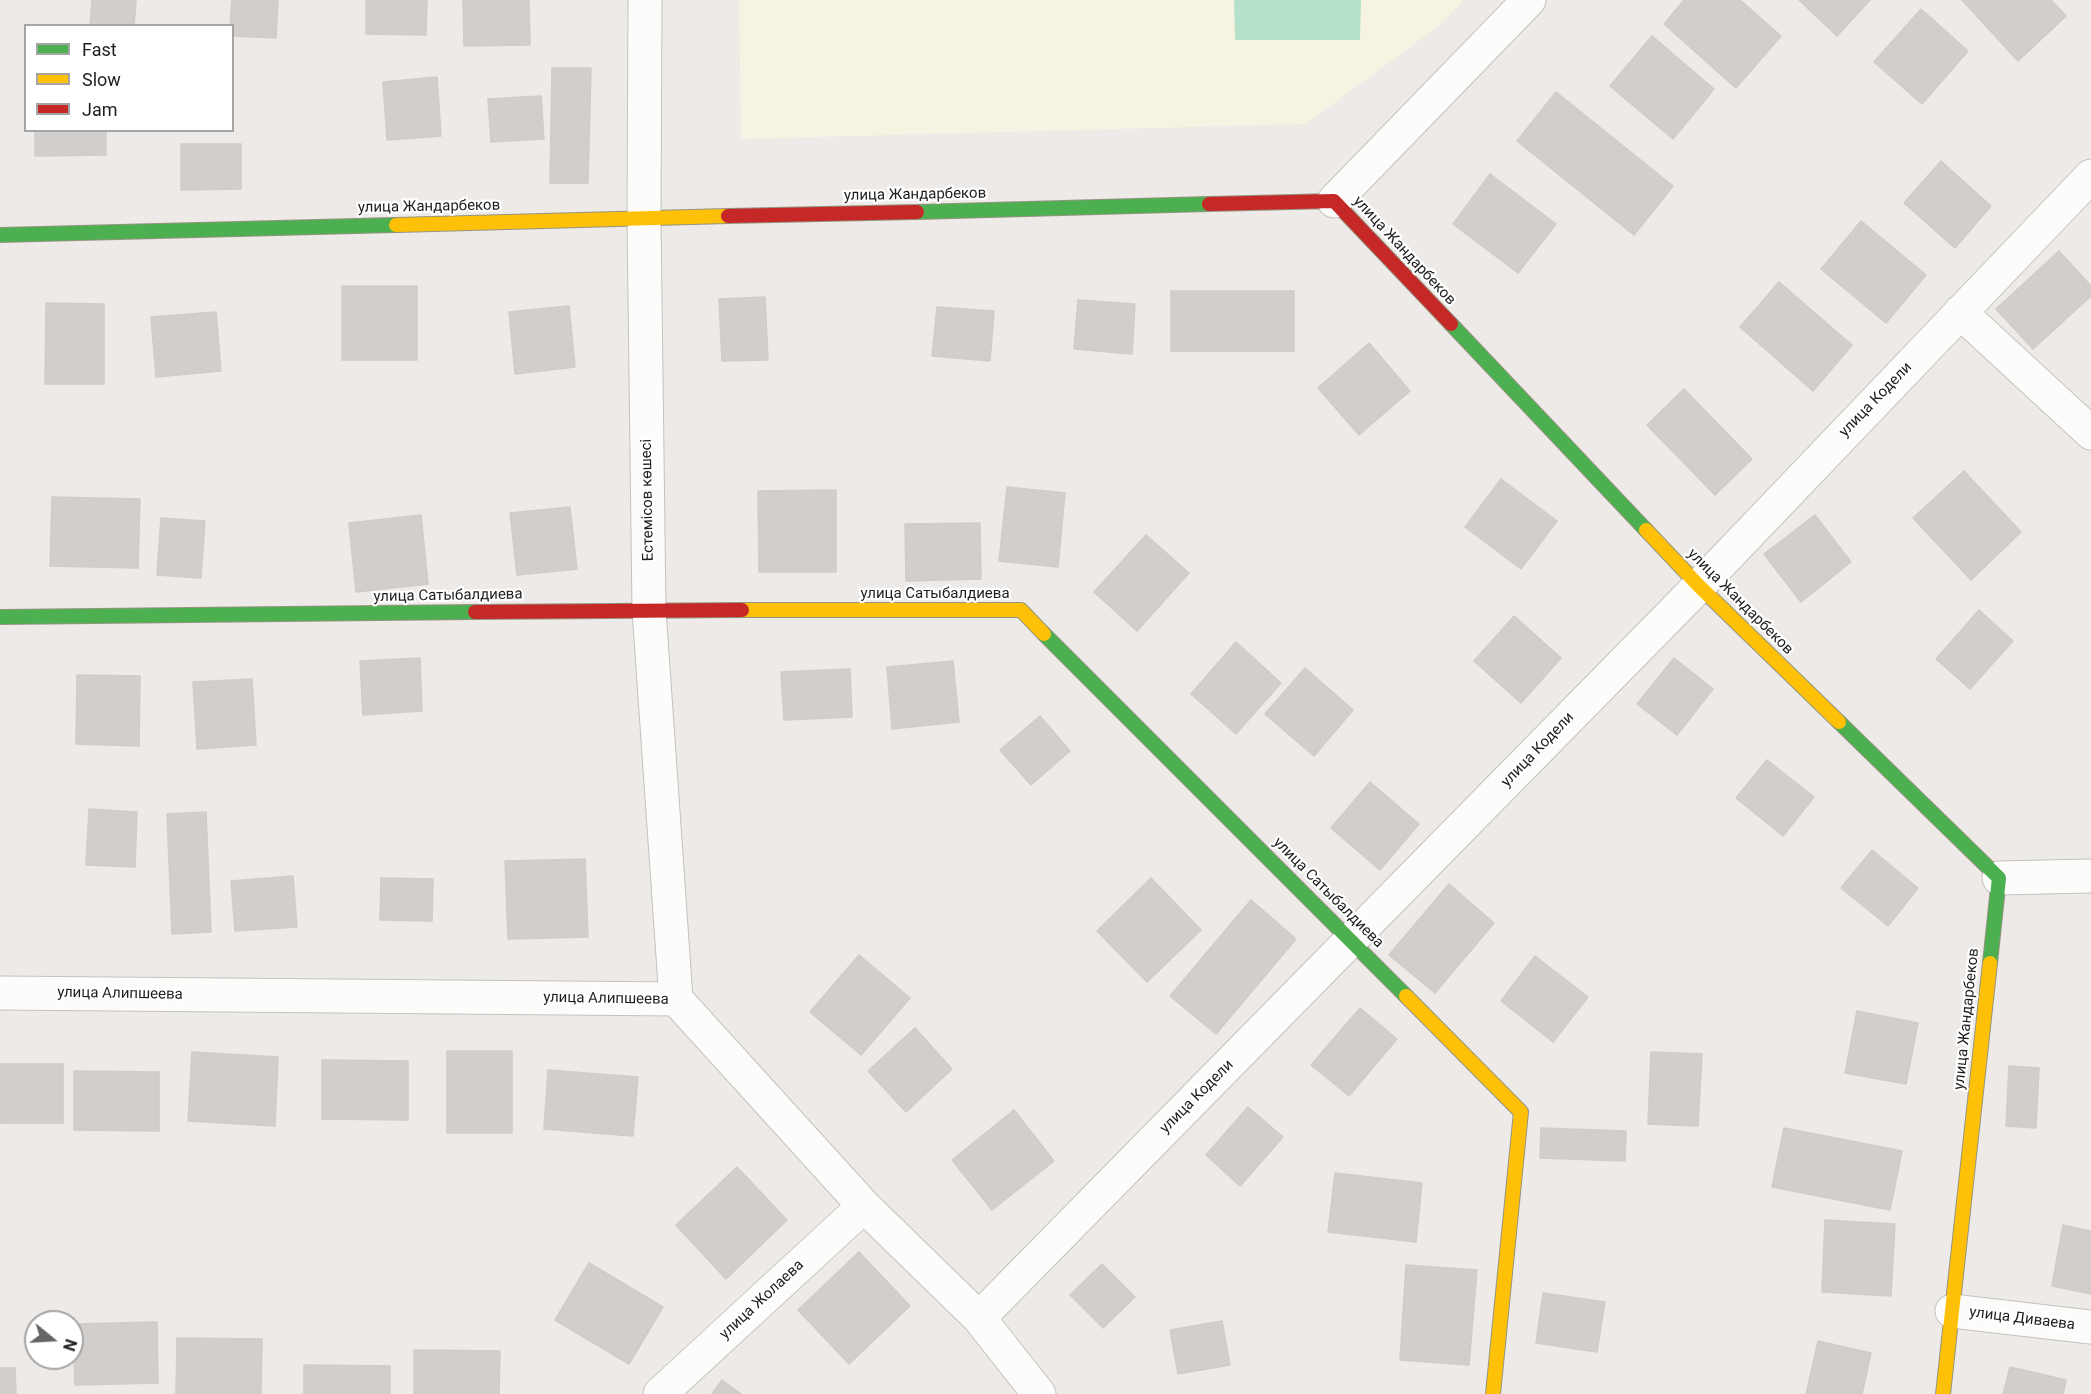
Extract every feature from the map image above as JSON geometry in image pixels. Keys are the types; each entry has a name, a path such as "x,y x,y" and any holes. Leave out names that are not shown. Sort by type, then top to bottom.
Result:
{"street":[{"name":"Естемісов көшесі","path":"645,0 644,219 649,610 676,999"},
{"path":"1335,201 1528,0"},
{"name":"улица Кодели","path":"979,1318 1698,586 2091,176"},
{"name":"улица Жандарбеков","path":"0,235 1335,201 1698,586 1999,878 1943,1394"},
{"path":"1960,312 2091,433"},
{"name":"улица Сатыбалдиева","path":"0,617 649,610 1022,610 1521,1112 1493,1394"},
{"path":"1999,878 2091,876"},
{"name":"улица Алипшеева","path":"0,993 676,999 864,1206 979,1318 1039,1394"},
{"name":"улица Жолаева","path":"660,1394 864,1206"},
{"name":"улица Диваева","path":"1952,1311 2091,1327"}],"shaded area":[{"path":"739,0 1464,0 1441,24 1306,124 741,139"}],"green space":[{"path":"1234,0 1361,0 1360,40 1235,40"}],"building":[{"path":"92,0 136,0 134,24 90,24"},
{"path":"232,0 278,0 276,38 234,36 234,24 230,24"},
{"path":"366,0 427,0 426,35 366,34"},
{"path":"463,0 529,0 530,45 464,46"},
{"path":"1684,0 1740,0 1781,36 1736,88 1664,24"},
{"path":"1799,0 1870,0 1837,36"},
{"path":"1962,0 2051,0 2066,16 2018,61"},
{"path":"1921,9 1968,51 1922,104 1874,62"},
{"path":"1652,36 1714,89 1673,139 1610,86"},
{"path":"552,68 591,68 588,183 550,183"},
{"path":"437,77 441,136 387,140 383,82"},
{"path":"1556,92 1673,186 1634,235 1517,141"},
{"path":"541,96 544,139 491,142 488,99"},
{"path":"35,132 106,132 106,155 35,156"},
{"path":"181,144 241,144 241,189 181,190"},
{"path":"1941,161 1991,206 1955,248 1904,203"},
{"path":"1490,174 1556,224 1518,273 1453,224"},
{"path":"1861,221 1926,275 1886,323 1821,269"},
{"path":"2059,251 2091,286 2091,296 2033,349 1996,309"},
{"path":"1779,282 1852,345 1813,391 1740,327"},
{"path":"342,286 417,286 417,360 342,360"},
{"path":"1171,291 1294,291 1294,351 1171,351"},
{"path":"765,297 768,360 722,361 719,299"},
{"path":"1078,300 1135,304 1132,354 1074,349"},
{"path":"46,303 104,304 104,384 45,384"},
{"path":"569,306 575,367 515,374 509,312"},
{"path":"937,307 994,311 990,361 932,356"},
{"path":"216,312 221,371 156,377 151,317"},
{"path":"1369,343 1410,391 1359,435 1318,388"},
{"path":"1684,389 1752,459 1715,495 1647,425"},
{"path":"1964,471 2021,532 1971,580 1913,518"},
{"path":"1501,479 1557,521 1521,569 1465,527"},
{"path":"1007,487 1065,493 1058,567 999,561"},
{"path":"836,490 836,572 759,572 758,491"},
{"path":"52,497 140,499 138,568 50,566"},
{"path":"570,507 577,569 517,575 510,513"},
{"path":"421,515 428,584 356,592 349,523"},
{"path":"1815,515 1851,562 1801,602 1764,554"},
{"path":"161,518 205,521 201,578 157,575"},
{"path":"980,523 981,579 906,581 905,524"},
{"path":"1146,535 1189,573 1137,631 1094,592"},
{"path":"1979,610 2013,641 1970,689 1936,659"},
{"path":"1514,616 1561,658 1521,703 1474,661"},
{"path":"1236,642 1281,683 1236,734 1191,694"},
{"path":"420,658 422,711 363,715 360,661"},
{"path":"1674,658 1713,689 1677,735 1637,704"},
{"path":"953,661 959,722 892,729 887,667"},
{"path":"1305,668 1353,710 1314,756 1265,714"},
{"path":"850,669 852,717 784,720 781,672"},
{"path":"77,675 140,676 139,746 76,744"},
{"path":"252,679 256,745 197,749 193,682"},
{"path":"1040,716 1070,751 1031,785 1000,750"},
{"path":"1767,760 1814,797 1783,836 1736,798"},
{"path":"1370,782 1419,824 1380,870 1331,828"},
{"path":"89,809 137,812 135,867 86,865"},
{"path":"206,812 211,932 172,934 167,814"},
{"path":"1872,850 1918,888 1888,926 1841,888"},
{"path":"585,859 588,937 508,939 505,861"},
{"path":"293,876 297,927 235,931 231,881"},
{"path":"381,878 433,879 432,921 380,920"},
{"path":"1151,878 1201,930 1147,982 1097,931"},
{"path":"1449,884 1494,923 1435,993 1389,955"},
{"path":"1251,900 1296,939 1216,1034 1170,996"},
{"path":"859,955 910,998 861,1055 810,1012"},
{"path":"1535,956 1588,997 1553,1042 1501,1001"},
{"path":"1360,1008 1397,1039 1349,1096 1311,1065"},
{"path":"1857,1011 1918,1023 1906,1084 1845,1073"},
{"path":"915,1028 952,1069 906,1112 868,1071"},
{"path":"447,1051 512,1051 512,1133 447,1133"},
{"path":"192,1052 278,1057 275,1126 188,1121"},
{"path":"1651,1052 1702,1054 1698,1126 1648,1124"},
{"path":"322,1060 408,1061 408,1120 322,1119"},
{"path":"0,1064 63,1064 63,1123 0,1123"},
{"path":"2009,1066 2039,1068 2036,1128 2006,1126"},
{"path":"548,1070 638,1077 633,1136 544,1129"},
{"path":"74,1071 159,1072 159,1131 74,1130"},
{"path":"1248,1107 1283,1137 1240,1186 1206,1155"},
{"path":"1014,1110 1054,1161 992,1210 952,1160"},
{"path":"1541,1128 1626,1131 1625,1161 1540,1158"},
{"path":"1784,1128 1902,1151 1890,1210 1772,1187"},
{"path":"737,1167 787,1220 726,1279 676,1225"},
{"path":"1335,1173 1422,1183 1416,1242 1328,1232"},
{"path":"1825,1220 1895,1224 1891,1296 1822,1292"},
{"path":"2063,1225 2091,1231 2091,1294 2052,1286"},
{"path":"859,1252 910,1306 849,1364 798,1310"},
{"path":"589,1263 663,1307 629,1364 555,1320"},
{"path":"1102,1264 1135,1297 1103,1328 1070,1295"},
{"path":"1406,1265 1477,1270 1469,1365 1400,1360"},
{"path":"1543,1293 1605,1302 1597,1352 1536,1343"},
{"path":"1222,1321 1230,1365 1178,1374 1170,1330"},
{"path":"157,1322 158,1383 75,1385 75,1370 84,1370 84,1324"},
{"path":"177,1338 262,1339 261,1394 176,1394"},
{"path":"1818,1341 1871,1353 1862,1394 1806,1394"},
{"path":"414,1350 500,1351 499,1394 414,1394"},
{"path":"304,1365 390,1366 390,1394 304,1394"},
{"path":"2010,1367 2066,1380 2063,1394 2003,1394"},
{"path":"0,1368 15,1368 16,1394 0,1394"},
{"path":"722,1380 741,1394 712,1394"}],"traffic: fast":[{"path":"917,212 1209,204"},
{"path":"0,235 396,225"},
{"path":"1451,324 1646,530"},
{"path":"0,617 475,612"},
{"path":"1044,634 1406,996"},
{"path":"1839,722 1999,878 1990,963"}],"traffic: slow":[{"path":"396,225 728,216"},
{"path":"1646,530 1699,586 1839,722"},
{"path":"742,610 1021,610 1044,634"},
{"path":"1943,1394 1990,963"},
{"path":"1406,996 1521,1112 1493,1394"}],"traffic: jam":[{"path":"1209,204 1334,201 1451,324"},
{"path":"728,216 917,212"},
{"path":"475,612 742,610"}]}
